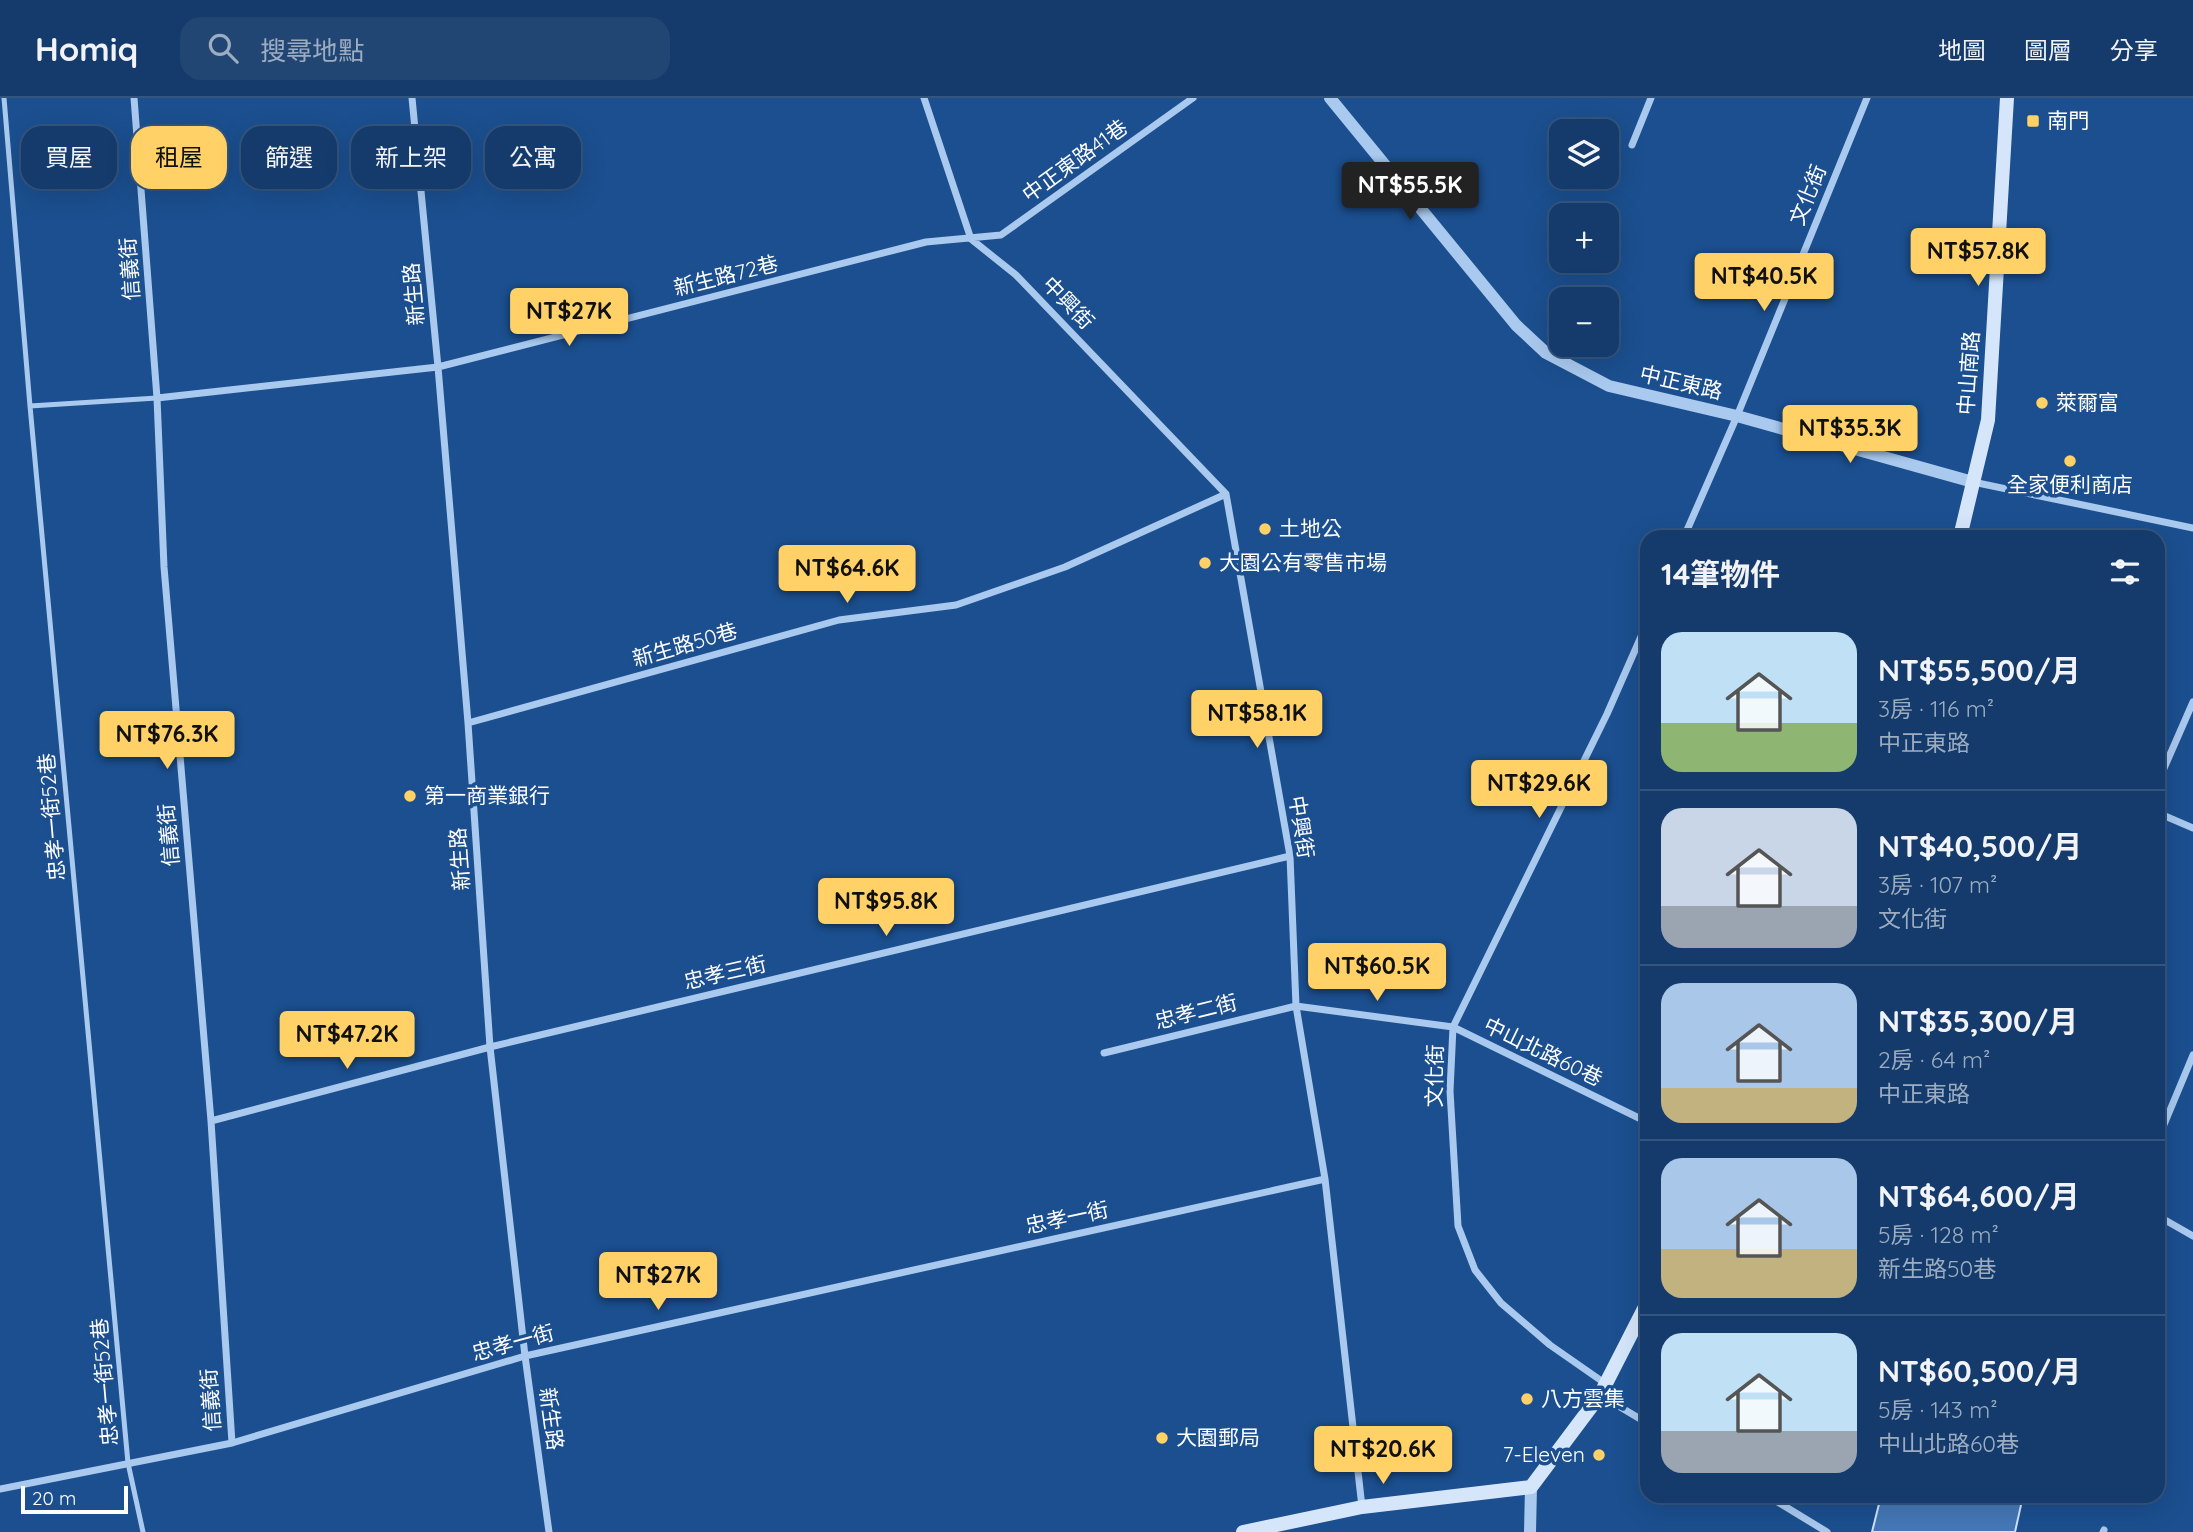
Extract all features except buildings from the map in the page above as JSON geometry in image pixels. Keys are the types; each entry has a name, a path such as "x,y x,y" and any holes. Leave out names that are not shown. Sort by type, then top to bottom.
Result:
{"main road":[{"name":"中山南路","path":"1962,530 1987,420 2007,98"},
{"path":"1243,1532 1362,1507 1531,1487 1603,1390 1640,1317"}],"street":[{"name":"信義街","path":"134,98 157,398 164,568 211,1121 232,1443"},
{"name":"新生路","path":"412,98 468,723 490,1047 525,1356 549,1532"},
{"path":"924,98 971,239"},
{"name":"中正東路41巷","path":"971,239 1001,235 1193,98"},
{"name":"中正東路","path":"1330,98 1516,324 1546,353 1609,386 1737,416 1973,482"},
{"path":"1632,145 1651,98"},
{"name":"文化街","path":"1687,530 1737,416 1867,98"},
{"name":"新生路72巷","path":"157,398 438,367 926,242 971,239"},
{"name":"中興街","path":"971,239 1016,275 1227,494 1290,856 1296,1006 1325,1179 1362,1507"},
{"path":"1973,482 2193,528"},
{"name":"新生路50巷","path":"468,723 839,620 956,605 1065,567 1227,494"},
{"name":"文化街","path":"1640,639 1607,714 1453,1027 1450,1091 1458,1226 1475,1270 1501,1303 1603,1390 1640,1418"},
{"path":"2165,766 2193,702"},
{"path":"2165,816 2193,828"},
{"name":"忠孝三街","path":"211,1121 490,1047 1290,856"},
{"name":"中山北路60巷","path":"1296,1006 1453,1027 1640,1119"},
{"name":"忠孝二街","path":"1104,1053 1296,1006"},
{"path":"2165,1122 2193,1055"},
{"name":"忠孝一街","path":"0,1489 232,1443 525,1356 1325,1179"},
{"path":"2165,1220 2193,1236"},
{"path":"1530,1532 1531,1487"},
{"path":"1779,1503 1827,1532"}],"lane":[{"name":"忠孝一街52巷","path":"4,98 128,1463 144,1532"},
{"path":"30,406 157,398"}],"place":[{"name":"南門","path":"2033,121"},
{"name":"萊爾富","path":"2042,403"},
{"name":"全家便利商店","path":"2070,461"},
{"name":"土地公","path":"1265,529"},
{"name":"大園公有零售市場","path":"1205,563"},
{"name":"第一商業銀行","path":"410,796"},
{"name":"八方雲集","path":"1527,1399"},
{"name":"大園郵局","path":"1162,1438"},
{"name":"7-Eleven","path":"1599,1455"}]}
